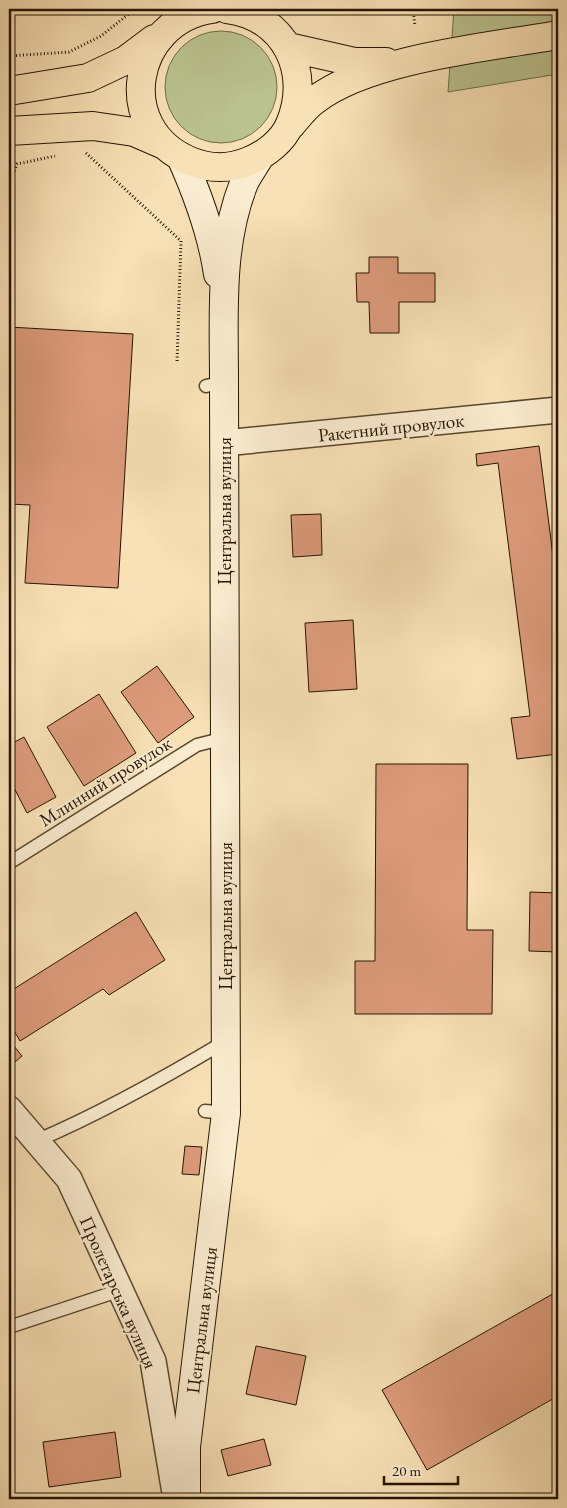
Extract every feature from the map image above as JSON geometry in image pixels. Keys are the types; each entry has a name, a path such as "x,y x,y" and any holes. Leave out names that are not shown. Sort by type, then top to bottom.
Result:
{"main road":[{"path":"9,91 88,78 126,60 176,20 198,11 212,9"},
{"path":"227,9 256,14 276,31 288,47 296,66 299,87 297,108 289,127"},
{"path":"172,151 148,122 143,109 140,88 143,68 150,48 176,20"},
{"path":"11,134 93,126 134,132 200,165 220,168 241,165 260,156 276,144 314,100 352,80 410,61 558,35"},
{"path":"288,47 354,62 410,61"}],"street":[{"path":"172,151 196,192 209,230 218,272 224,331"},
{"path":"224,331 230,229 245,182 260,156"},
{"name":"Центральна вулиця","path":"186,1499 186,1447 215,1112 226,1041 224,443 215,384 224,331"},
{"name":"Ракетний провулок","path":"224,443 558,410"},
{"name":"Пролетарська вулиця","path":"9,1109 69,1179 153,1361 176,1499"}],"lane":[{"name":"Млинний провулок","path":"9,863 197,745 225,738"},
{"path":"36,1141 78,1123 156,1083 226,1041"},
{"path":"9,1327 121,1290"}],"path":[{"path":"9,56 69,52 101,36 135,9"},
{"path":"413,9 414,26"},
{"path":"84,151 181,240 177,363"},
{"path":"9,178 12,178 18,164 64,155"}],"green space":[{"path":"454,9 558,9 558,74 448,92"},
{"path":"221,31 242,35 260,48 273,66 277,87 273,108 260,126 242,139 221,143 200,139 182,126 169,108 165,87 169,66 182,48 200,35"}],"building":[{"path":"369,257 398,257 398,273 435,273 435,302 399,302 399,333 370,333 369,302 357,302 356,273 369,273"},
{"path":"9,327 133,334 118,588 25,583 30,505 9,504"},
{"path":"539,446 558,595 558,754 517,759 511,718 530,716 498,463 477,466 476,454"},
{"path":"321,514 322,555 293,557 291,515"},
{"path":"353,620 357,689 309,692 305,623"},
{"path":"157,666 194,717 158,743 121,692"},
{"path":"99,694 136,753 84,786 47,727"},
{"path":"24,737 56,797 27,813 9,778 9,745"},
{"path":"376,764 468,764 467,930 493,930 492,1014 355,1014 355,961 375,961"},
{"path":"530,892 558,893 558,952 529,951"},
{"path":"136,912 165,960 109,995 103,989 20,1041 9,1022 9,992"},
{"path":"9,1040 22,1056 9,1067"},
{"path":"185,1146 202,1147 199,1175 182,1174"},
{"path":"558,1291 558,1396 427,1470 382,1390"},
{"path":"256,1346 306,1356 296,1405 246,1394"},
{"path":"115,1432 121,1477 49,1487 43,1442"},
{"path":"264,1439 271,1465 228,1476 221,1450"}]}
